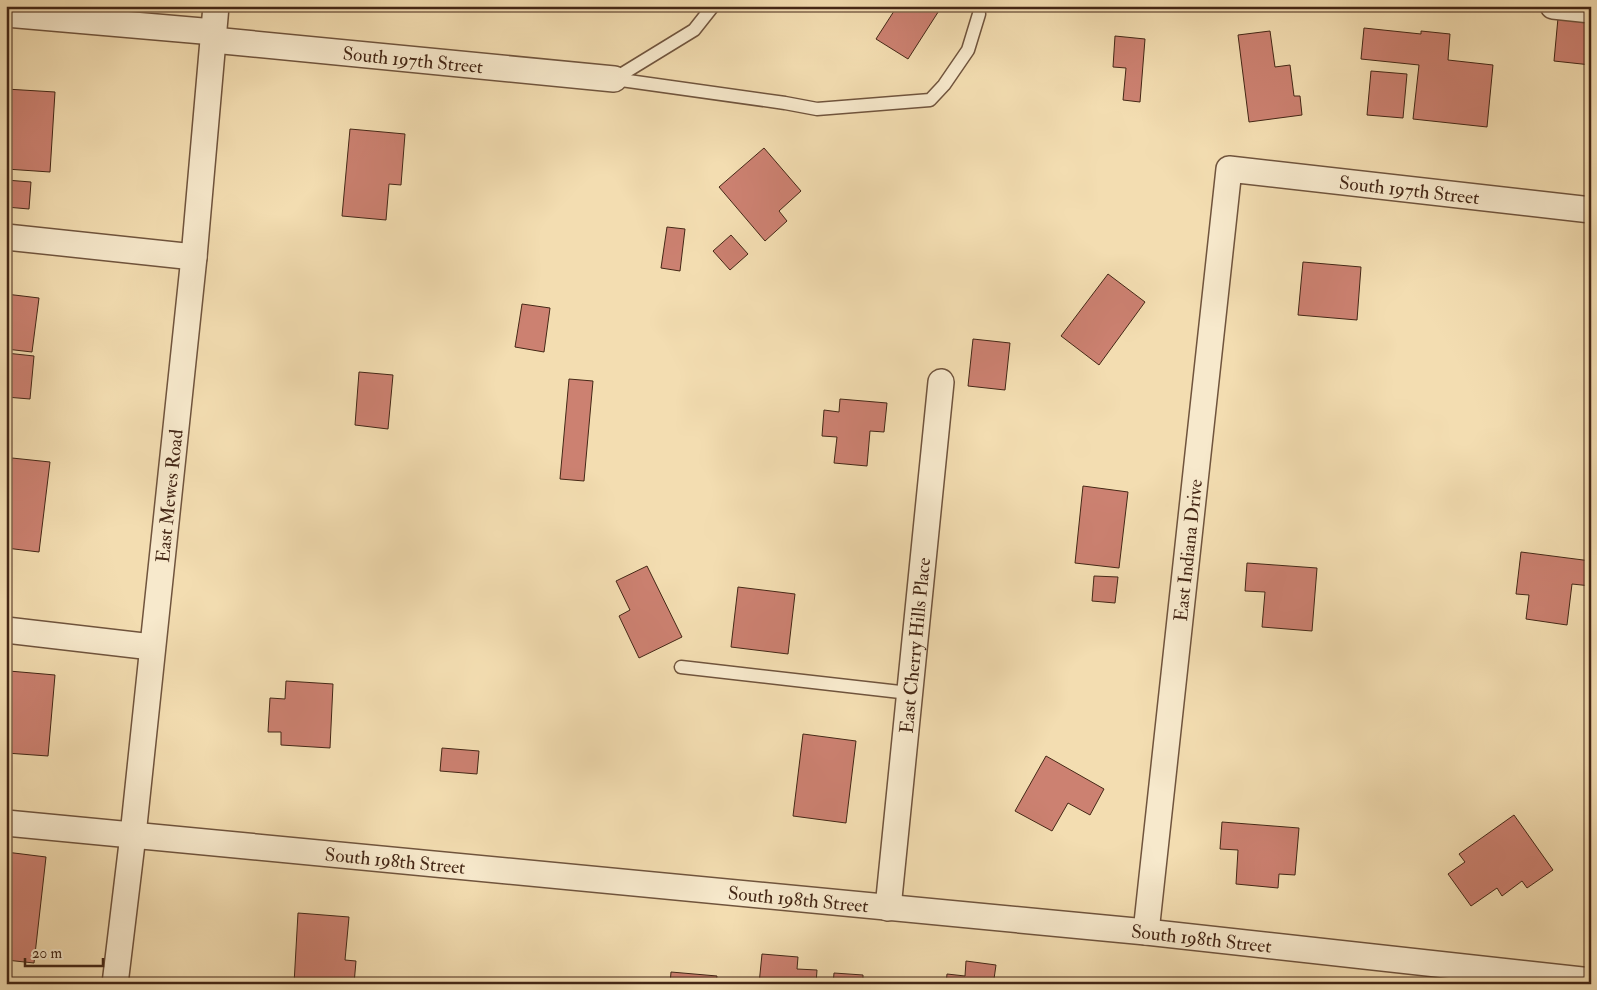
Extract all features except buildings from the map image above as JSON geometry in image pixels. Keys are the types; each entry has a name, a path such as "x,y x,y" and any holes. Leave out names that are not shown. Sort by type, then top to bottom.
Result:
{"street":[{"name":"East Mewes Road","path":"115,984 133,835 194,257 216,6"},
{"path":"1553,6 1591,10"},
{"name":"South 197th Street","path":"6,14 614,79"},
{"name":"South 197th Street","path":"1228,169 1591,210"},
{"name":"East Indiana Drive","path":"1146,932 1228,169"},
{"path":"6,237 194,257"},
{"name":"East Cherry Hills Place","path":"888,908 941,382"},
{"path":"6,630 152,647"},
{"name":"South 198th Street","path":"6,823 1146,932 1591,982"}],"lane":[{"path":"614,79 694,30 713,6"},
{"path":"614,79 817,109 930,100 944,85 968,50 979,14"},
{"path":"681,667 909,693"}]}
